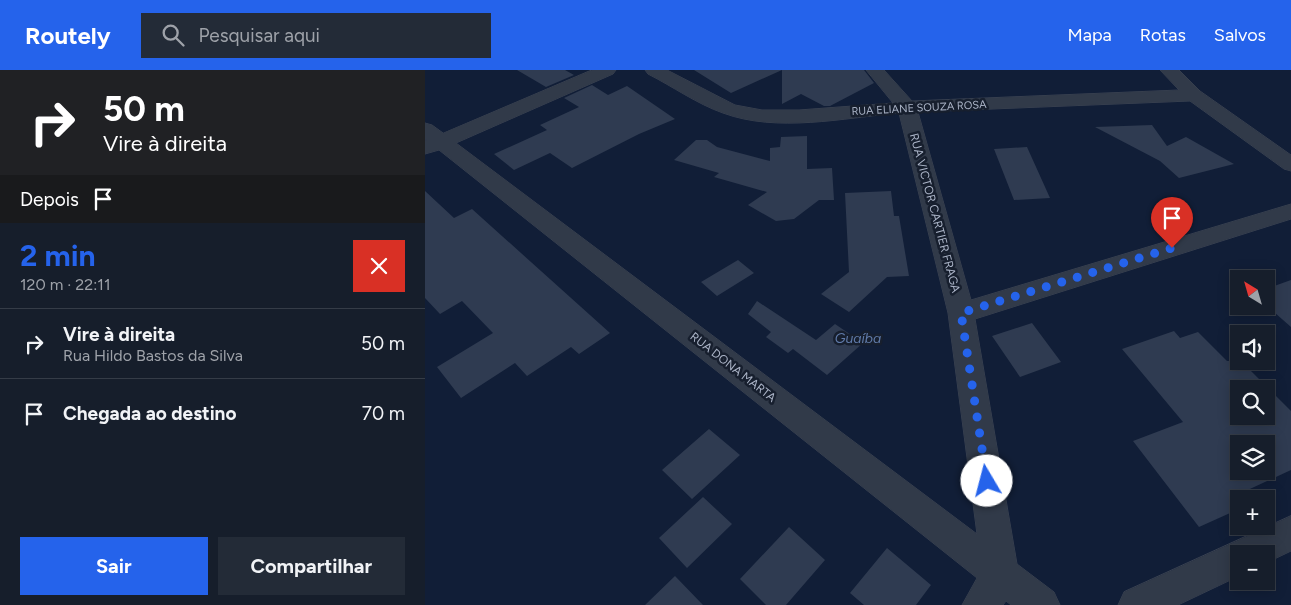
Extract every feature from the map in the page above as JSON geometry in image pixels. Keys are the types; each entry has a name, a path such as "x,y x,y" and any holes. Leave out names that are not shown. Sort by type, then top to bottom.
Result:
{"street":[{"path":"430,140 607,70"},
{"name":"RUA ELIANE SOUZA ROSA","path":"654,70 729,109 762,116 799,116 907,107 1193,95"},
{"name":"RUA VICTOR CARTIER FRAGA","path":"875,70 907,107 961,313 1001,575"},
{"path":"1169,70 1193,95 1291,165"},
{"name":"RUA DONA MARTA","path":"430,140 1041,605"},
{"path":"961,313 1291,211"},
{"path":"1265,545 1291,533"},
{"path":"1137,605 1230,561"},
{"path":"981,605 1001,575"}],"water":[{"name":"Guaíba","path":"425,70 1291,70 1291,605 425,605"}],"building":[{"path":"517,70 565,70 574,75 546,87"},
{"path":"694,70 782,70 731,93"},
{"path":"782,70 864,70 874,83 830,106 824,106 801,94 782,104"},
{"path":"592,85 608,95 627,86 675,119 639,134 572,168 550,153 514,170 494,154 547,130 540,125 579,107 564,98"},
{"path":"1152,125 1167,146 1186,137 1234,164 1179,178 1160,161 1095,127"},
{"path":"807,136 807,169 832,168 834,200 819,200 794,219 776,221 748,205 767,192 714,177 719,173 674,160 696,140 707,140 717,147 770,161 770,148 780,147 781,137"},
{"path":"1027,147 1050,198 1014,200 994,149"},
{"path":"425,191 454,218 472,209 610,333 579,354 571,347 527,376 515,363 461,398 437,367 493,333 462,301 440,314 425,298"},
{"path":"891,191 894,216 899,216 909,276 887,277 849,312 821,294 849,272 845,193"},
{"path":"738,260 754,273 717,296 701,282"},
{"path":"1291,280 1291,327 1275,313 1275,286"},
{"path":"757,301 816,340 835,324 863,343 827,375 793,349 788,353 766,337 771,332 748,314"},
{"path":"1032,323 1061,362 1020,377 992,336"},
{"path":"1174,331 1180,338 1198,332 1227,361 1230,361 1230,370 1250,370 1260,380 1230,380 1230,425 1275,425 1275,395 1291,411 1291,470 1275,477 1275,435 1230,435 1230,480 1269,480 1248,490 1230,490 1230,513 1199,527 1133,441 1183,422 1122,349"},
{"path":"709,429 740,455 692,499 662,470"},
{"path":"703,497 732,524 687,568 659,538"},
{"path":"789,527 825,560 786,605 766,605 740,579"},
{"path":"887,548 931,585 916,605 864,605 850,593"},
{"path":"675,576 703,605 645,605"}],"route":[{"path":"987,481 961,313 1172,248"}]}
